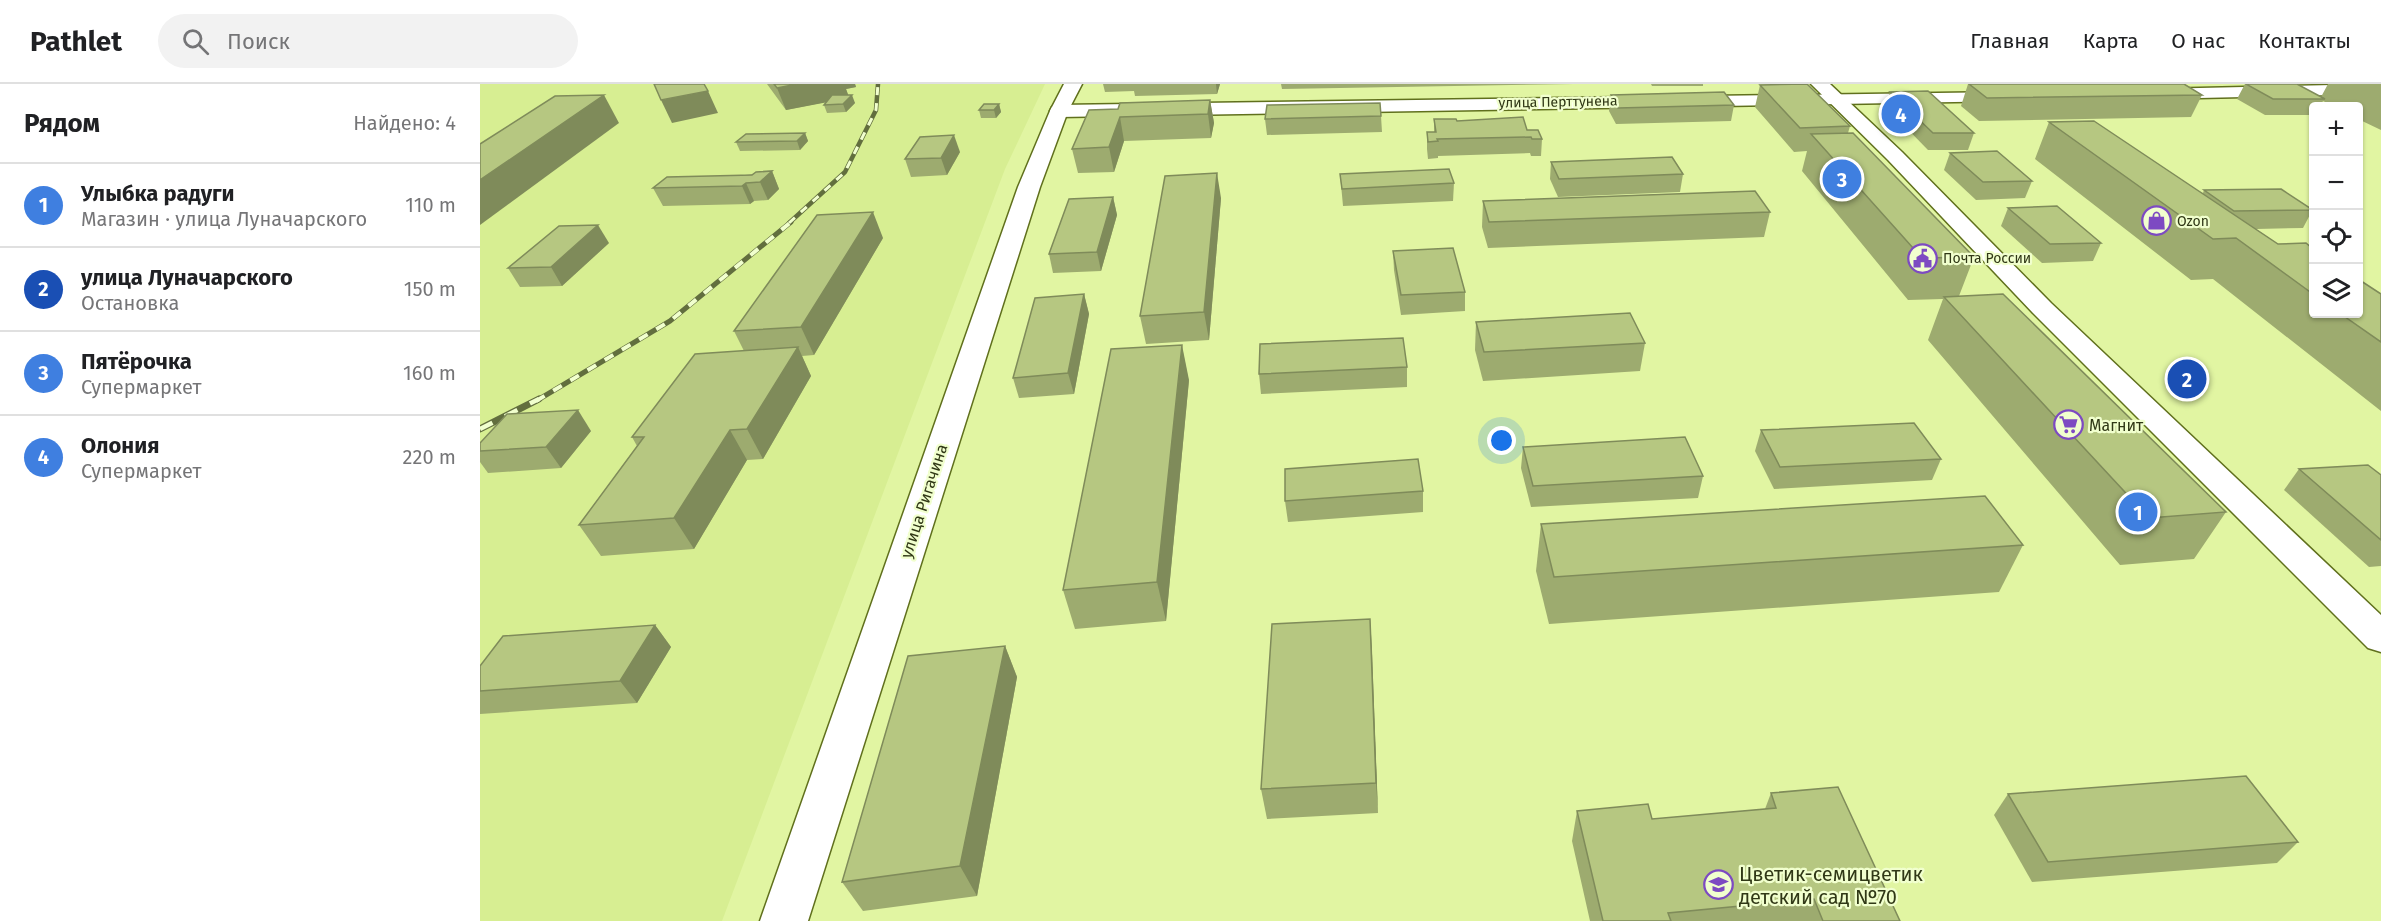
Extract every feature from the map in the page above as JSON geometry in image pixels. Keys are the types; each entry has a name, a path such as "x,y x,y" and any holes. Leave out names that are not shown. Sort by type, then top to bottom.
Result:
{"street":[{"path":"2141,94 2381,89"},
{"path":"1827,92 1895,156 2042,308 2381,638"},
{"name":"улица Перттунена","path":"1066,97 1827,92 2022,97"},
{"name":"улица Ригачина","path":"784,921 1029,187 1066,97"}],"shaded area":[{"path":"480,84 1045,84 1005,169 722,921 480,921"}],"building":[{"path":"654,84 704,84 708,91 661,100"},
{"path":"774,84 797,84 777,88"},
{"path":"1807,84 1850,126 1800,128 1760,85"},
{"path":"1969,84 2184,84 2202,95 1987,98"},
{"path":"2246,84 2297,84 2325,99 2273,99"},
{"path":"1928,91 1974,133 1933,133 1890,92"},
{"path":"1724,92 1734,105 1618,108 1611,95"},
{"path":"604,95 480,180 480,144 555,96"},
{"path":"832,95 852,95 843,104 824,105"},
{"path":"1210,100 1208,114 1120,117 1109,147 1072,149 1089,110 1118,109 1120,103"},
{"path":"1380,103 1381,116 1265,119 1267,105"},
{"path":"984,104 999,104 994,110 979,110"},
{"path":"1523,117 1527,130 1538,130 1542,139 1531,137 1437,139 1438,141 1428,142 1427,132 1436,132 1434,119 1456,119 1457,121"},
{"path":"2094,121 2278,244 2306,243 2309,246 2309,291 2236,238 2213,239 2049,122"},
{"path":"805,133 797,141 736,142 746,134"},
{"path":"1853,133 1974,257 1922,258 1811,134"},
{"path":"954,135 941,158 905,159 920,137"},
{"path":"1997,151 2032,181 1983,182 1950,153"},
{"path":"1672,157 1683,174 1559,179 1551,162"},
{"path":"1449,169 1454,183 1342,189 1340,174"},
{"path":"772,171 760,182 746,183 742,186 653,188 667,177 752,175 756,172"},
{"path":"1217,173 1204,312 1140,316 1165,176"},
{"path":"2281,189 2309,207 2309,210 2234,211 2204,190"},
{"path":"1755,191 1770,212 1489,222 1483,201"},
{"path":"1113,197 1097,252 1049,254 1069,199"},
{"path":"2057,206 2101,243 2050,244 2008,208"},
{"path":"873,212 801,327 734,331 817,215"},
{"path":"598,225 551,267 508,268 559,226"},
{"path":"1453,248 1465,292 1401,295 1393,251"},
{"path":"2363,282 2381,294 2381,342 2347,318 2363,318"},
{"path":"1084,294 1068,373 1013,378 1035,298"},
{"path":"2003,294 2226,512 2149,518 1944,297"},
{"path":"1630,313 1645,343 1484,352 1476,322"},
{"path":"1403,338 1407,367 1259,374 1260,344"},
{"path":"1182,345 1157,582 1063,590 1111,349"},
{"path":"798,347 747,429 730,430 674,518 579,525 644,437 632,437 695,354"},
{"path":"578,410 546,447 480,451 480,443 507,414"},
{"path":"1914,423 1941,459 1780,467 1761,430"},
{"path":"1685,437 1703,476 1533,486 1523,447"},
{"path":"1418,459 1423,491 1285,501 1285,469"},
{"path":"2368,465 2381,475 2381,540 2299,469"},
{"path":"1985,496 2023,545 1554,577 1541,524"},
{"path":"1370,619 1376,783 1261,789 1272,624"},
{"path":"655,625 620,681 480,691 480,666 503,636"},
{"path":"1005,646 960,866 842,882 908,656"},
{"path":"2246,776 2298,842 2048,862 2008,794"},
{"name":"Цветик-семицветик детский сад №70","path":"1838,787 1900,921 1823,921 1814,899 1668,913 1671,921 1603,921 1577,811 1648,804 1652,819 1776,808 1771,793"}],"railway":[{"path":"789,223 845,172 876,110 878,84"},
{"path":"536,401 670,321 791,222"},
{"path":"480,429 539,399"}],"place":[{"name":"Олония","path":"1901,114"},
{"name":"Пятёрочка","path":"1842,179"},
{"name":"Ozon","path":"2156,221"},
{"name":"Почта России","path":"1922,258"},
{"name":"улица Луначарского","path":"2187,379"},
{"name":"Магнит","path":"2068,425"},
{"name":"Улыбка радуги","path":"2138,512"},
{"name":"Цветик-семицветик детский сад №70","path":"1718,885"}]}
